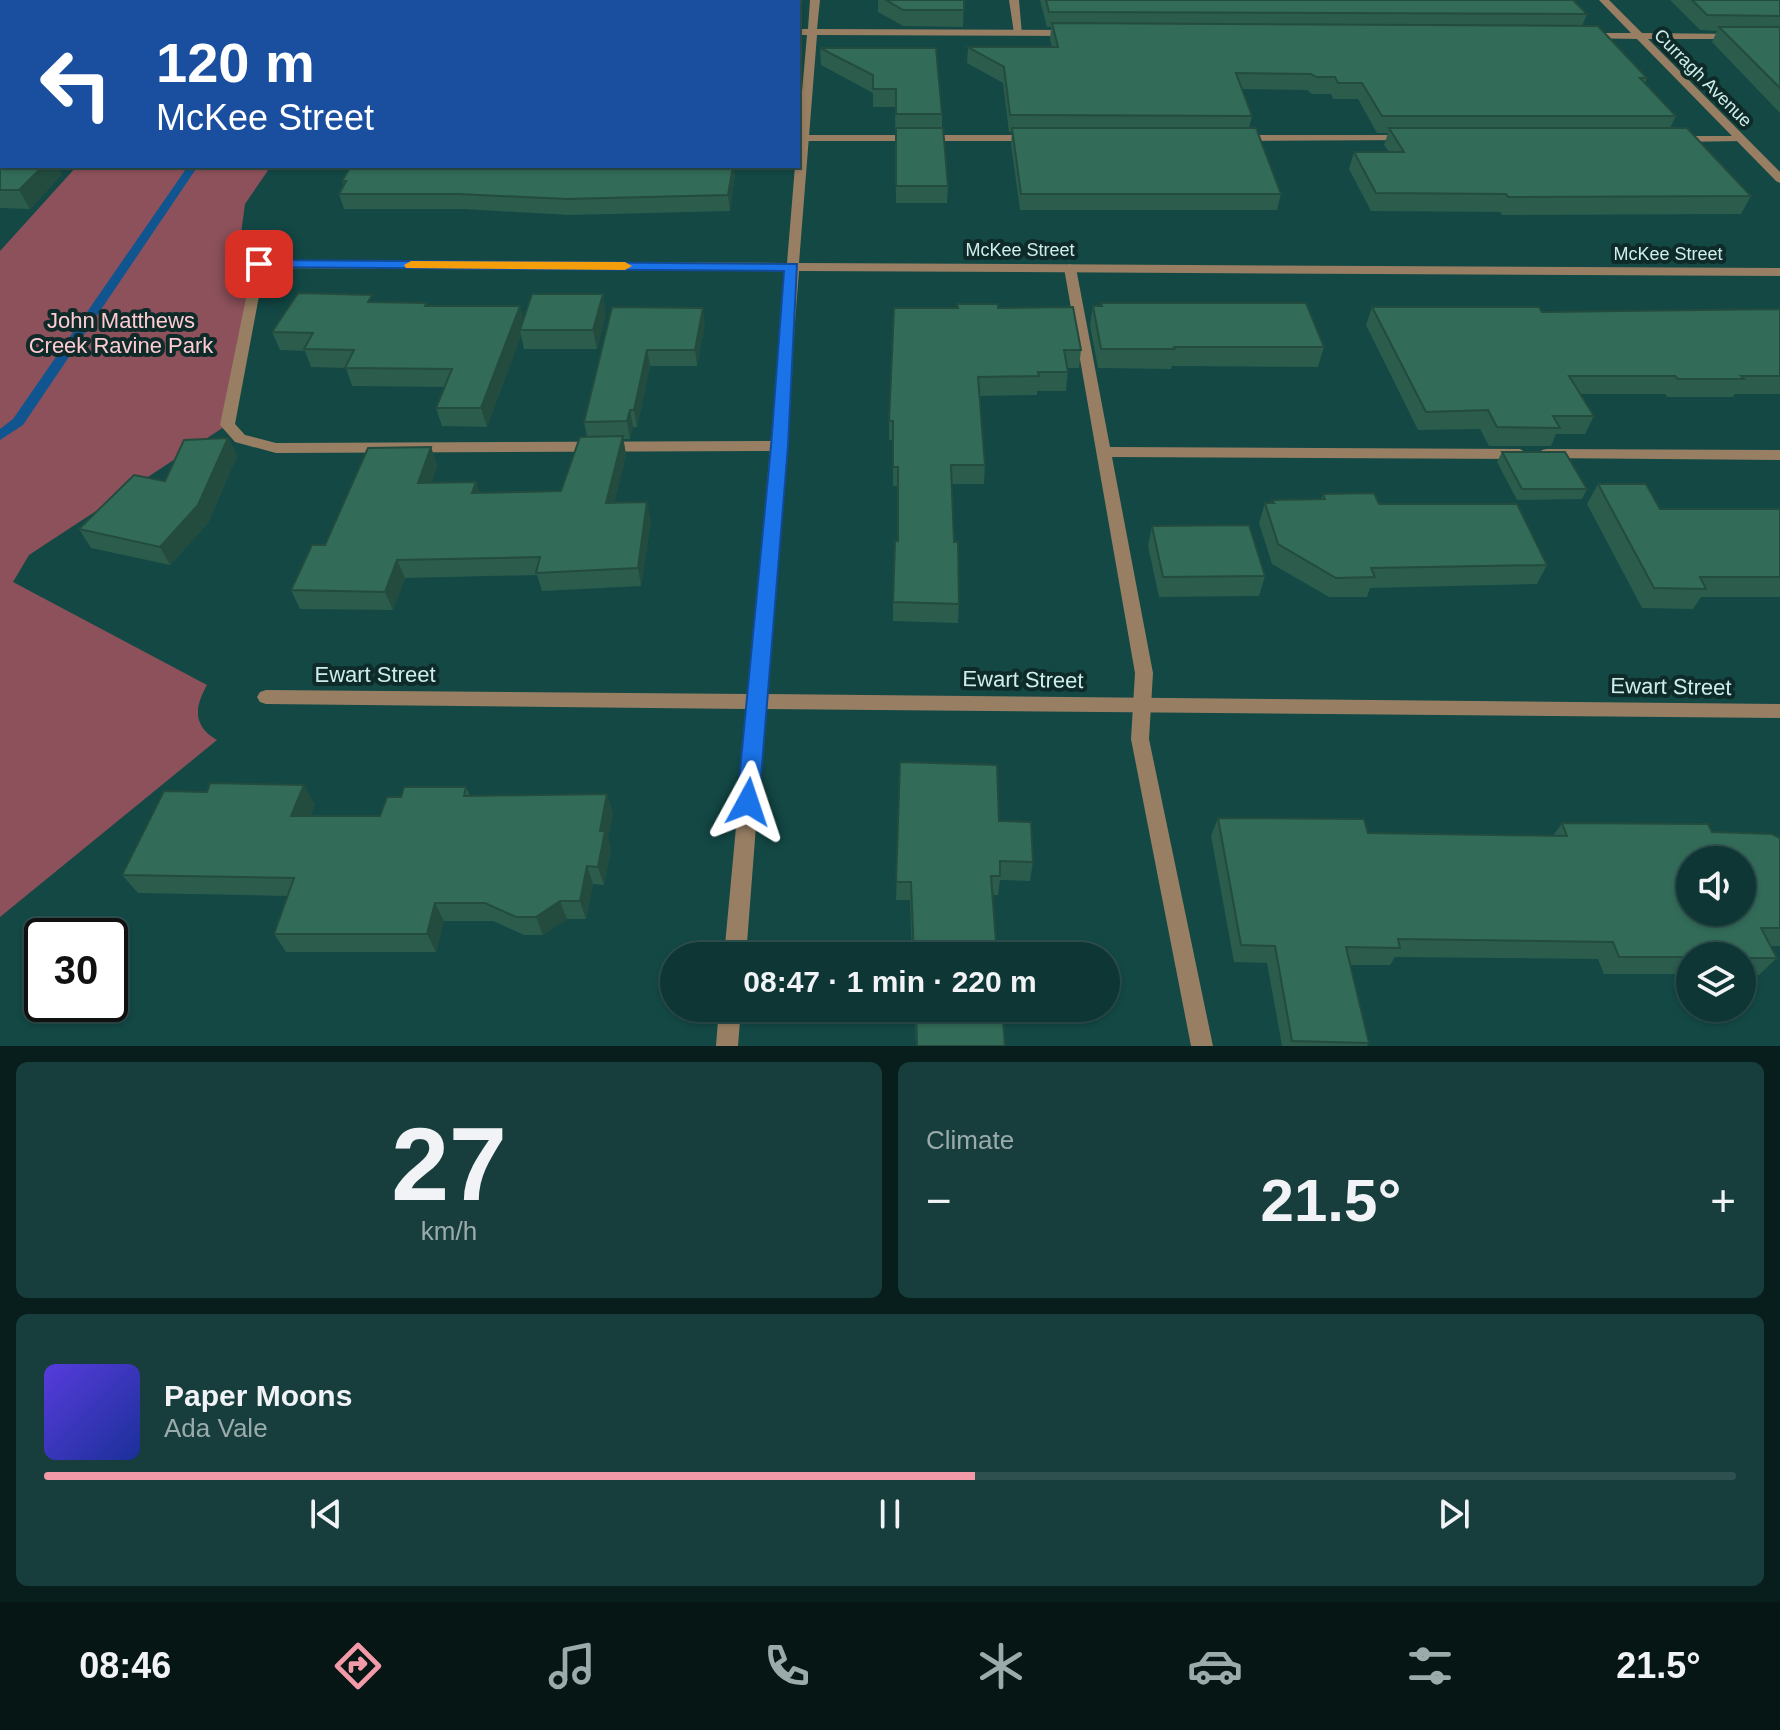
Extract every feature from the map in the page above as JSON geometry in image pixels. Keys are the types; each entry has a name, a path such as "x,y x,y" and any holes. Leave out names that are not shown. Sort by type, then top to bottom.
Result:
{"street":[{"path":"815,0 804,32 800,138 1052,138"},
{"path":"1014,0 1019,33"},
{"name":"Curragh Avenue","path":"1604,0 1780,179"},
{"path":"804,32 1083,33"},
{"path":"1576,36 1751,37"},
{"path":"1228,138 1420,138"},
{"path":"1660,139 1740,139"},
{"path":"736,942 780,446 798,168"},
{"name":"McKee Street","path":"780,446 276,448 240,439 227,425 259,264 1780,272"},
{"path":"1070,268 1144,673 1140,739 1202,1046"},
{"path":"1102,452 1780,455"},
{"name":"Ewart Street","path":"266,697 1780,711"},
{"path":"727,1046 729,1022"}],"green space":[{"name":"John Matthews Creek Ravine Park","path":"75,168 270,168 245,204 236,270 257,275 227,425 29,555 13,582 207,685 198,716 203,729 217,740 0,917 0,251"}],"building":[{"path":"886,0 964,0 964,10 903,10"},
{"path":"1046,0 1573,0 1587,14 1049,12"},
{"path":"1692,0 1780,0 1780,16 1707,15"},
{"path":"1052,23 1598,26 1647,78 1640,78 1676,116 1382,116 1362,83 1338,83 1335,77 1311,74 1236,73 1252,116 1010,115 1004,67 968,47 1058,47"},
{"path":"1719,27 1780,27 1780,88"},
{"path":"820,48 936,48 942,114 896,114 896,89 873,89 873,75"},
{"path":"896,128 943,128 948,186 896,186"},
{"path":"1012,128 1256,128 1281,194 1021,194"},
{"path":"1389,128 1687,128 1751,196 1508,197 1506,194 1376,193 1354,152 1404,152"},
{"path":"0,168 41,168 19,190 0,190"},
{"path":"350,168 733,168 728,195 567,199 458,194 339,194 346,181 342,181"},
{"path":"298,293 372,295 368,302 427,303 425,306 520,306 481,408 436,408 452,369 345,368 354,350 304,349 313,333 272,332"},
{"path":"532,294 603,294 593,330 520,330"},
{"path":"1101,303 1306,303 1324,347 1101,349 1093,306 1102,306"},
{"path":"957,304 998,304 998,308 1073,307 1081,350 1064,350 1068,372 978,377 985,465 951,465 954,542 958,542 959,604 893,602 895,541 898,541 898,467 893,467 893,421 889,421 894,308 958,308"},
{"path":"612,307 703,308 695,350 647,350 634,410 630,410 627,421 584,422"},
{"path":"1372,307 1539,307 1542,312 1780,309 1780,376 1678,379 1675,376 1569,376 1594,416 1553,416 1560,428 1497,427 1488,410 1426,412"},
{"path":"623,436 606,503 647,502 638,568 536,573 540,557 397,560 385,592 291,590 312,545 325,545 368,448 431,447 418,483 476,482 472,493 561,491 580,437"},
{"path":"228,438 198,505 160,547 79,529 134,475 165,481 184,440"},
{"path":"1502,452 1565,452 1587,489 1522,489"},
{"path":"1598,484 1646,484 1660,509 1780,509 1780,577 1700,577 1706,589 1654,588"},
{"path":"1374,493 1379,504 1517,504 1547,565 1371,568 1375,577 1336,578 1278,544 1265,503 1274,503 1272,500 1325,499 1323,494"},
{"path":"1249,525 1265,576 1163,577 1152,526"},
{"path":"900,762 997,765 999,821 1031,822 1033,862 1000,861 1000,876 991,876 996,942 913,942 911,882 896,882"},
{"path":"210,783 304,785 291,816 380,816 387,797 401,797 404,787 466,787 464,796 607,794 600,831 605,831 598,867 587,866 580,901 560,901 536,917 516,917 485,903 435,903 427,934 274,934 294,878 122,875 164,791 207,792"},
{"path":"1218,818 1364,819 1368,833 1567,836 1562,823 1708,824 1712,832 1772,834 1780,838 1780,928 1761,928 1777,958 1756,958 1756,942 1676,942 1676,957 1619,957 1613,942 1398,939 1400,948 1346,947 1369,1043 1292,1041 1275,946 1241,945"},
{"path":"916,1022 1003,1022 1005,1046 917,1046"}],"waterway":[{"path":"0,436 18,422 192,168"}],"slow traffic":[{"path":"411,265 625,266"}],"route":[{"path":"259,264 791,267 780,446 748,802"}]}
